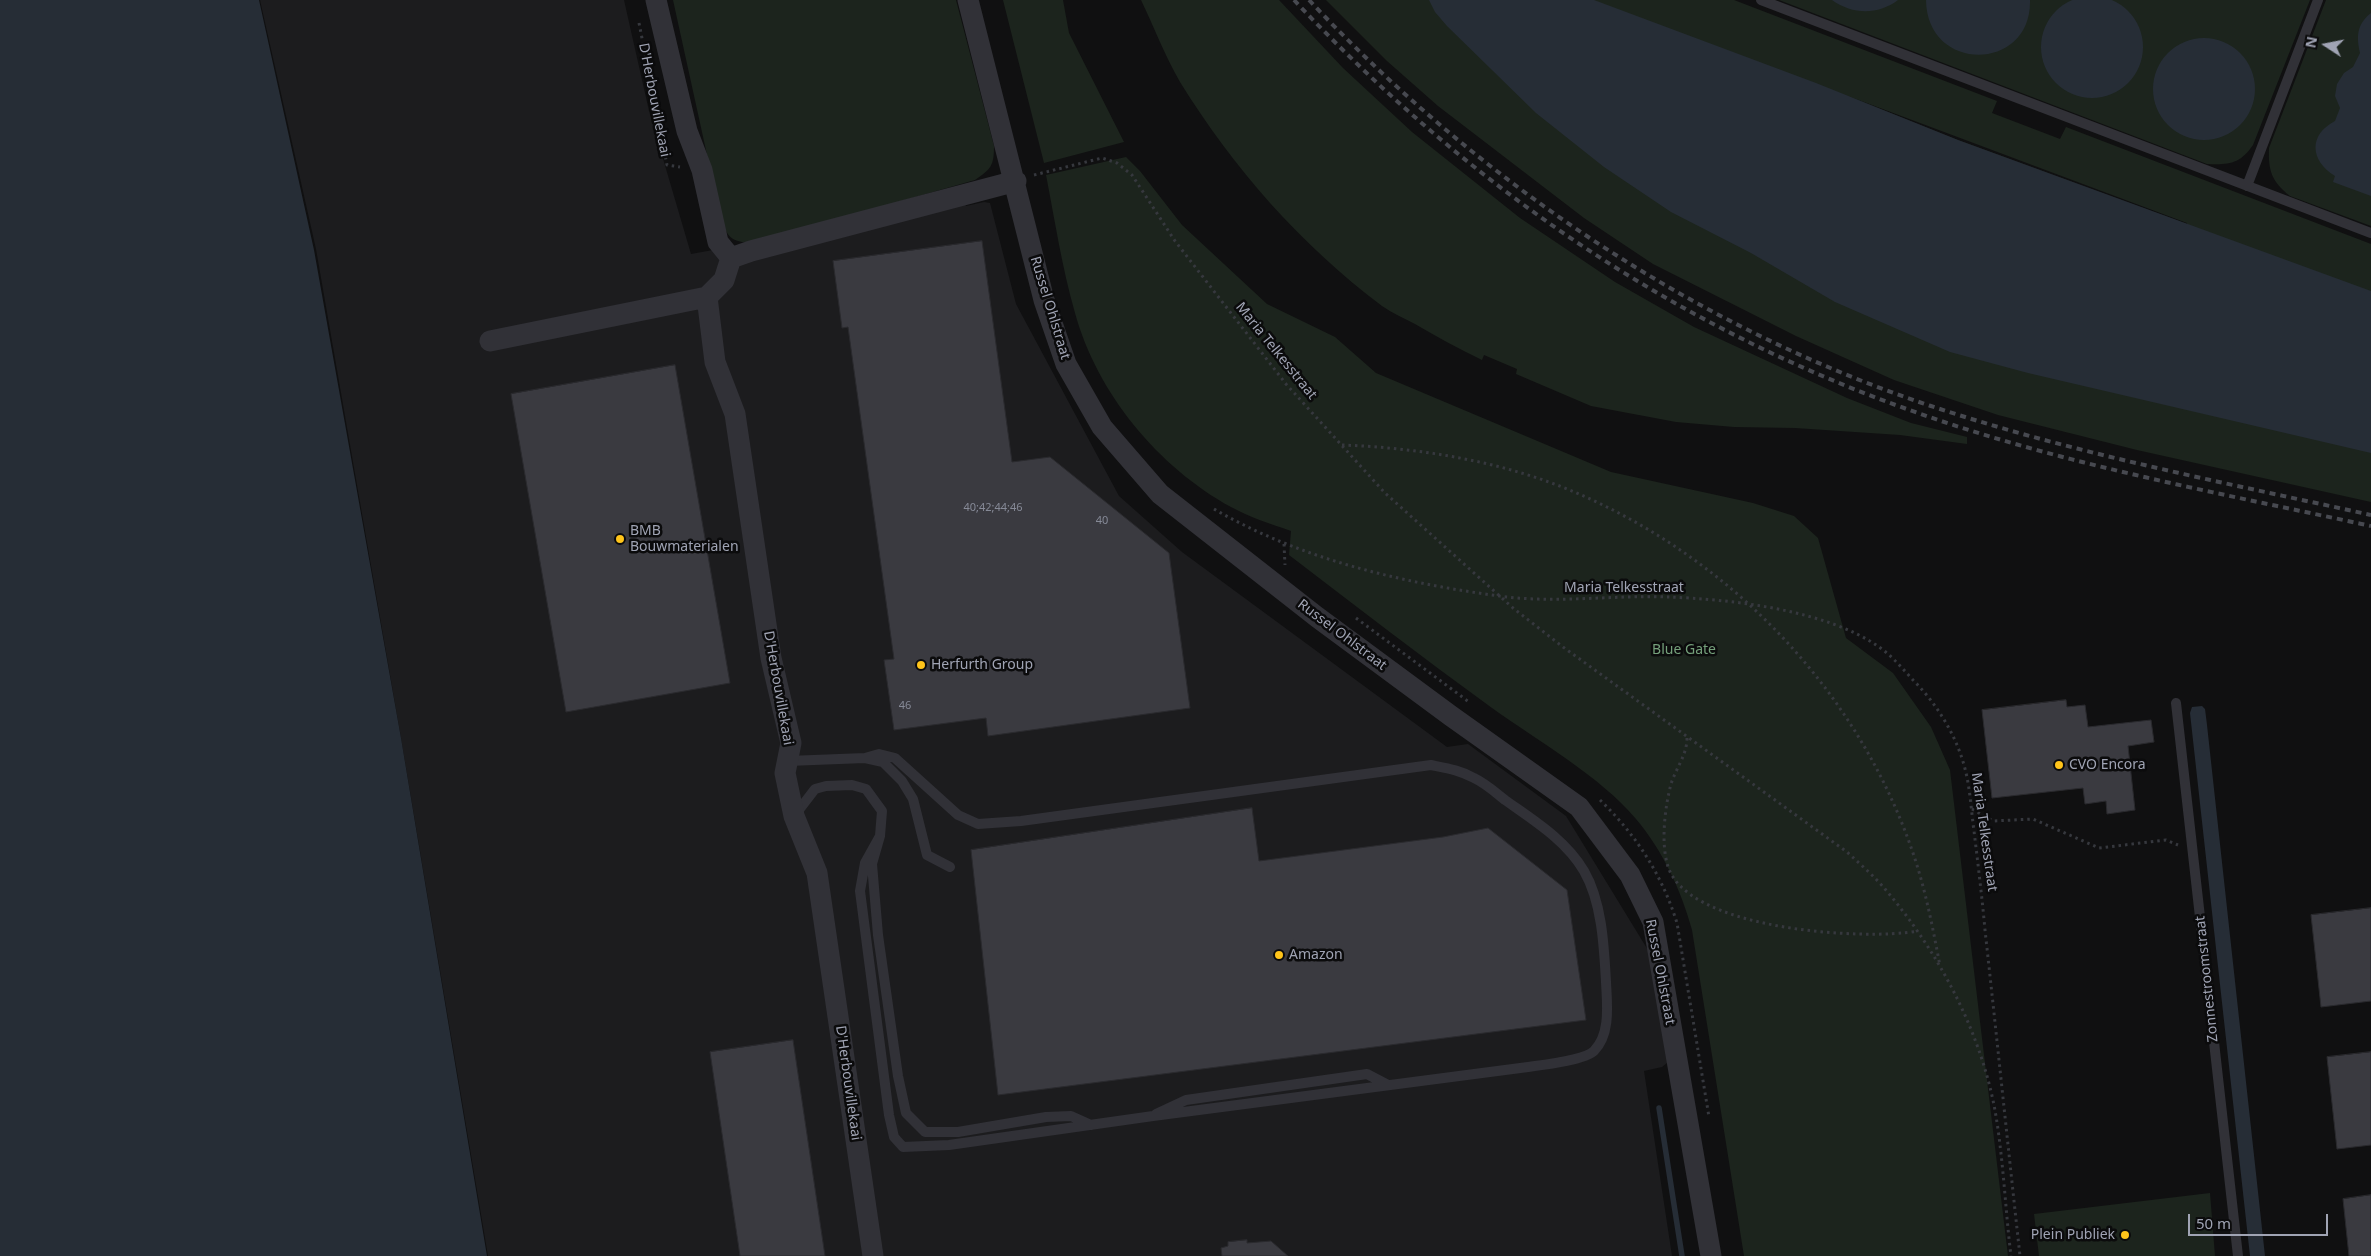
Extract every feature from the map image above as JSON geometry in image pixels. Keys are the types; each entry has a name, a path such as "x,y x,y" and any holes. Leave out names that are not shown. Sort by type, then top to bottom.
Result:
{"street":[{"name":"D'Herbouvillekaai","path":"656,0 687,131 702,170 718,242 732,258"},
{"name":"Russel Ohlstraat","path":"968,0 1028,180 1044,300 1066,364 1102,427 1160,494 1317,617 1579,808 1630,874 1652,922 1711,1256"},
{"path":"490,341 707,296 724,280 732,258 751,251 1028,180"},
{"name":"D'Herbouvillekaai","path":"707,296 715,362 735,414 771,658 789,752 785,773 794,816 817,873 873,1256"}],"lane":[{"path":"1761,0 2371,233"},
{"path":"2247,186 2318,0"},
{"name":"Zonnestroomstraat","path":"2176,703 2238,1256"},
{"path":"789,752 865,758 883,762 902,780 913,799 927,855 950,867"},
{"path":"865,758 879,754 895,758 958,815 978,824 1031,820 1431,765 1453,769 1475,778 1563,844 1584,870 1595,897 1606,975 1608,1013 1602,1039 1593,1052 1570,1060 1297,1099 1153,1116 925,1148 903,1147 894,1138 875,1015 865,914 860,891 864,864 880,836"},
{"path":"794,816 815,789 826,786 852,785 866,789 882,811 880,836 872,864 878,935 898,1076 906,1114 926,1132 958,1132 1046,1117 1071,1116 1091,1125"}],"path":[{"name":"D'Herbouvillekaai","path":"639,17 643,50 666,165 702,170"},
{"name":"Maria Telkesstraat","path":"1028,180 1102,158 1117,163 1132,175 1176,241 1286,384 1385,493 1499,595 1563,646 1848,852 1884,888 1918,931 1940,969 1961,1008 1982,1058 1994,1105 2011,1256"},
{"path":"1028,180 1031,166"},
{"path":"1342,445 1418,451 1472,461 1533,477 1579,494 1657,534 1764,616 1800,655 1851,724 1885,785 1914,856 1932,920 1940,969"},
{"name":"Maria Telkesstraat","path":"1211,508 1240,524 1284,544 1380,573 1499,595 1546,600 1667,597 1751,605 1796,613 1838,626 1864,638 1888,654 1927,694 1943,716 1964,763 1972,809 2020,1256"},
{"path":"1688,737 1687,748 1671,784 1666,811 1665,842 1667,864 1672,877 1687,892 1714,907 1754,921 1793,929 1874,936 1918,931"},
{"path":"1972,809 1993,821 2033,819 2099,848 2166,840 2192,851"}],"shaded area":[{"path":"2092,-4 2112,0 2128,11 2139,27 2143,47 2139,67 2128,83 2112,94 2092,98 2072,94 2056,83 2045,67 2041,47 2045,27 2056,11 2072,0"},
{"path":"0,0 259,0 314,250 401,738 487,1256 0,1256"},
{"path":"260,0 624,0 649,111 691,254 965,204 966,206 984,202 990,203 1016,304 1119,496 1182,552 1447,747 1468,744 1566,816 1651,955 1668,1058 1667,1063 1662,1067 1644,1071 1672,1256 488,1256 316,249"},
{"path":"1429,0 1594,0 1816,83 1958,140 2371,291 2371,453 2028,373 1950,352 1835,302 1751,253 1671,212 1604,167 1536,113 1447,26 1435,12"},
{"path":"1832,0 1898,0 1874,11 1857,11"},
{"path":"1926,0 2030,0 2026,24 2015,41 1998,51 1979,55 1960,52 1943,41 1931,24"},
{"path":"2371,13 2371,196 2333,182 2335,176 2321,163 2317,156 2316,148 2320,133 2335,121 2340,108 2335,96 2337,84 2344,73 2353,67 2360,53 2358,36 2360,26"},
{"path":"2204,38 2224,41 2233,46 2247,60 2252,69 2255,89 2252,109 2247,118 2233,132 2224,137 2204,140 2184,137 2175,132 2161,118 2156,109 2153,89 2156,69 2161,60 2175,46 2184,41"},
{"path":"2202,706 2205,709 2207,725 2265,1256 2250,1256 2190,713 2192,707"}],"green space":[{"path":"673,0 956,0 994,146 992,163 985,173 975,180 754,243 739,241 730,237 720,214"},
{"path":"1003,0 1063,0 1069,33 1124,142 1044,163"},
{"path":"1141,0 1279,0 1343,68 1412,132 1520,218 1615,282 1694,327 1847,398 1911,423 1967,437 1967,444 1900,435 1795,428 1734,427 1676,422 1591,406 1516,374 1517,369 1484,355 1482,360 1448,343 1382,306 1323,257 1270,203 1223,145 1180,82 1164,52"},
{"path":"1326,0 1448,0 2371,439 2371,502 2137,450 1998,415 1894,380 1796,336 1653,264 1584,218 1438,106 1387,61"},
{"path":"1566,0 1734,0 1997,101 1992,113 2060,139 2066,127 2371,244 2371,328","holes":["1848,96 2187,223 1958,140"]},
{"path":"1779,0 2310,0 2253,145 2239,160 2228,163 2207,164"},
{"path":"2326,0 2371,0 2371,226 2290,196 2275,181 2270,170 2269,148"},
{"name":"Blue Gate","path":"1126,157 1140,171 1182,225 1267,304 1335,337 1376,373 1611,472 1753,503 1794,516 1818,538 1846,638 1893,673 1931,727 1950,770 2008,1256 1744,1256 1692,930 1677,886 1663,858 1646,831 1621,803 1587,774 1466,689 1289,555 1291,531 1231,507 1179,471 1155,449 1134,425 1098,371 1085,343 1070,296 1046,175"},
{"name":"Plein Publiek","path":"2210,1193 2215,1256 2039,1256 2034,1214"}],"building":[{"path":"982,241 1012,462 1050,457 1169,553 1190,708 988,736 986,718 894,730 884,660 894,659 848,327 842,328 833,261"},
{"name":"BMB Bouwmaterialen","path":"675,365 730,683 566,712 511,394"},
{"name":"CVO Encora","path":"2066,700 2067,707 2085,705 2088,727 2151,720 2154,742 2128,746 2135,810 2107,814 2106,801 2085,804 2083,788 1992,798 1982,710"},
{"name":"Amazon","path":"1252,808 1259,861 1443,837 1488,828 1567,890 1586,1020 998,1095 971,850"},
{"path":"2371,908 2371,1001 2321,1007 2311,915"},
{"path":"793,1040 825,1256 740,1256 710,1052"},
{"path":"2371,1052 2371,1145 2337,1149 2327,1057"},
{"path":"2371,1195 2371,1256 2349,1256 2343,1199"},
{"path":"1247,1240 1247,1243 1271,1241 1288,1256 1222,1256 1221,1248 1228,1246 1228,1242"}],"waterway":[{"path":"1659,1108 1682,1256"}],"railway":[{"path":"1294,0 1361,68 1431,131 1504,190 1580,245 1660,294 1742,339 1828,379 1918,413 2029,448 2143,477 2371,526"},
{"path":"1309,0 1374,66 1444,128 1516,186 1593,240 1672,289 1754,333 1838,371 1925,404 1980,421 2146,466 2371,515"}],"place":[{"name":"BMB Bouwmaterialen","path":"620,539"},
{"name":"Herfurth Group","path":"921,665"},
{"name":"CVO Encora","path":"2059,765"},
{"name":"Amazon","path":"1279,955"},
{"name":"Plein Publiek","path":"2125,1235"}]}
